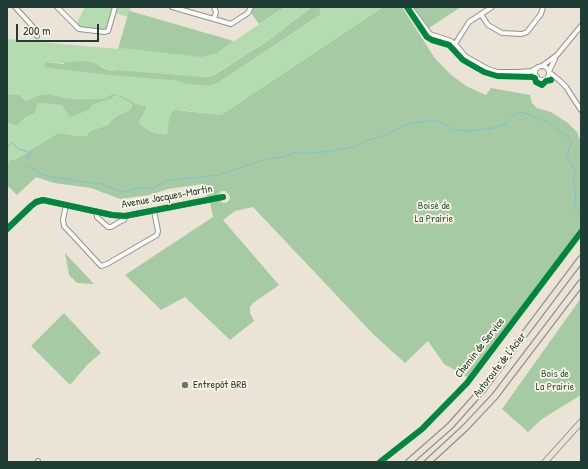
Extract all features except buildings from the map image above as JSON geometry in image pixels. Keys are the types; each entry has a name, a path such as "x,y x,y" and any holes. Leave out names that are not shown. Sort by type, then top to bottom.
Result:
{"highway":[{"name":"Autoroute de l'Acier","path":"409,462 450,426 483,390 581,260"},
{"name":"Autoroute de l'Acier","path":"428,462 468,425 495,396 581,282"}],"main road":[{"path":"546,462 581,422"}],"street":[{"path":"14,7 35,29 37,36"},
{"path":"57,7 79,29 104,32 108,31 115,7"},
{"path":"172,7 182,8 229,24 233,23 249,12 251,7"},
{"path":"214,7 216,12 214,19"},
{"path":"410,7 430,34 455,44 464,56 490,70 498,72 533,70 557,55"},
{"path":"455,44 468,23 492,7"},
{"path":"481,14 489,26 502,33 522,34 526,32 541,14 543,7"},
{"path":"545,79 548,76 557,55 581,26"},
{"path":"540,67 546,68 563,84 581,110"},
{"path":"537,77 535,73 540,67"},
{"path":"518,72 540,79 552,78 563,84"},
{"name":"Avenue Jacques-Martin","path":"8,226 38,201 47,200 125,216 223,197"},
{"path":"66,205 63,220 64,226 101,266 157,235 158,231 154,211"},
{"name":"Avenue Jacques-Martin","path":"96,211 97,217 108,227 111,227 121,221 125,218 125,216"},
{"name":"Chemin de Service","path":"380,462 422,429 463,387 581,232"}],"green space":[{"path":"85,7 113,7 107,29 81,28 76,24"},
{"path":"118,7 131,7 130,11 234,41 285,7 312,7 269,40 213,75 207,77 118,70 110,71 102,66 47,62 47,68 179,81 186,84 209,86 216,84 320,15 321,9 317,7 383,7 221,115 180,110 168,124 168,132 166,135 151,132 140,125 139,122 147,107 137,104 122,96 112,94 106,99 71,99 48,94 40,95 26,101 19,95 7,94 7,39 118,49 128,17 115,13"},
{"path":"253,7 285,7 259,24 251,13"},
{"path":"312,7 321,9 320,15 216,84 209,86 186,84 179,81 47,68 44,66 47,62 63,64 66,62 83,61 94,63 110,71 118,70 207,77 214,75 269,40"},
{"name":"Boisé de La Prairie","path":"383,7 402,7 434,57 450,74 466,86 486,95 491,88 530,95 532,103 537,108 551,112 568,123 577,132 581,143 581,228 469,378 444,364 428,341 405,363 373,334 253,207 235,211 223,220 279,285 253,303 250,307 250,313 254,321 230,340 185,297 161,310 125,275 213,217 210,202 218,200 223,203 228,202 230,198 225,191 221,191 218,195 207,197 203,184 168,189 149,195 120,199 91,188 54,183 36,177 17,195 7,185 7,168 10,160 16,159 58,133 86,136 90,131 108,125 115,117 130,110 132,104 120,97 114,96 111,99 92,105 89,110 70,117 62,105 38,103 35,113 26,117 16,126 7,122 7,94 19,95 26,101 40,95 48,94 71,99 105,99 112,94 122,96 137,104 147,107 139,122 140,125 151,132 166,135 168,132 168,124 171,113 176,110 221,115"},
{"path":"414,7 461,7 429,28"},
{"path":"129,11 233,41 217,53 201,57 121,48 118,49"},
{"path":"114,96 120,97 132,103 130,110 115,117 108,125 90,131 86,136 58,133 16,159 10,160 7,168 7,122 16,126 26,117 35,113 38,103 92,105 111,99"},
{"path":"65,253 94,284 77,283 69,275"},
{"name":"Bois de La Prairie","path":"581,298 581,395 542,419 528,432 502,409"},
{"path":"64,313 101,353 88,364 70,385 31,346"}],"waterway":[{"path":"27,165 41,174 51,177 101,184 122,192 138,188 153,188 166,181 218,175 266,159 284,157 293,153 317,153 354,147 385,135 405,125 414,123 435,120 454,130 468,131 493,128 505,124 516,114 522,112 549,123 569,138 571,143 567,156 576,173 573,181 576,189 574,206 581,217"},
{"path":"7,145 8,146 12,142 18,149 31,154 28,159"}],"cycle path":[{"path":"407,7 427,37 449,45 463,60 484,72 497,76 532,77 535,78 536,82 542,85 546,81 551,80"},
{"path":"7,229 31,206 36,202 43,200 112,215 125,216 223,197"},
{"path":"380,462 422,429 467,383 581,232"}],"place":[{"name":"Entrepôt BRB","path":"185,385"}]}
